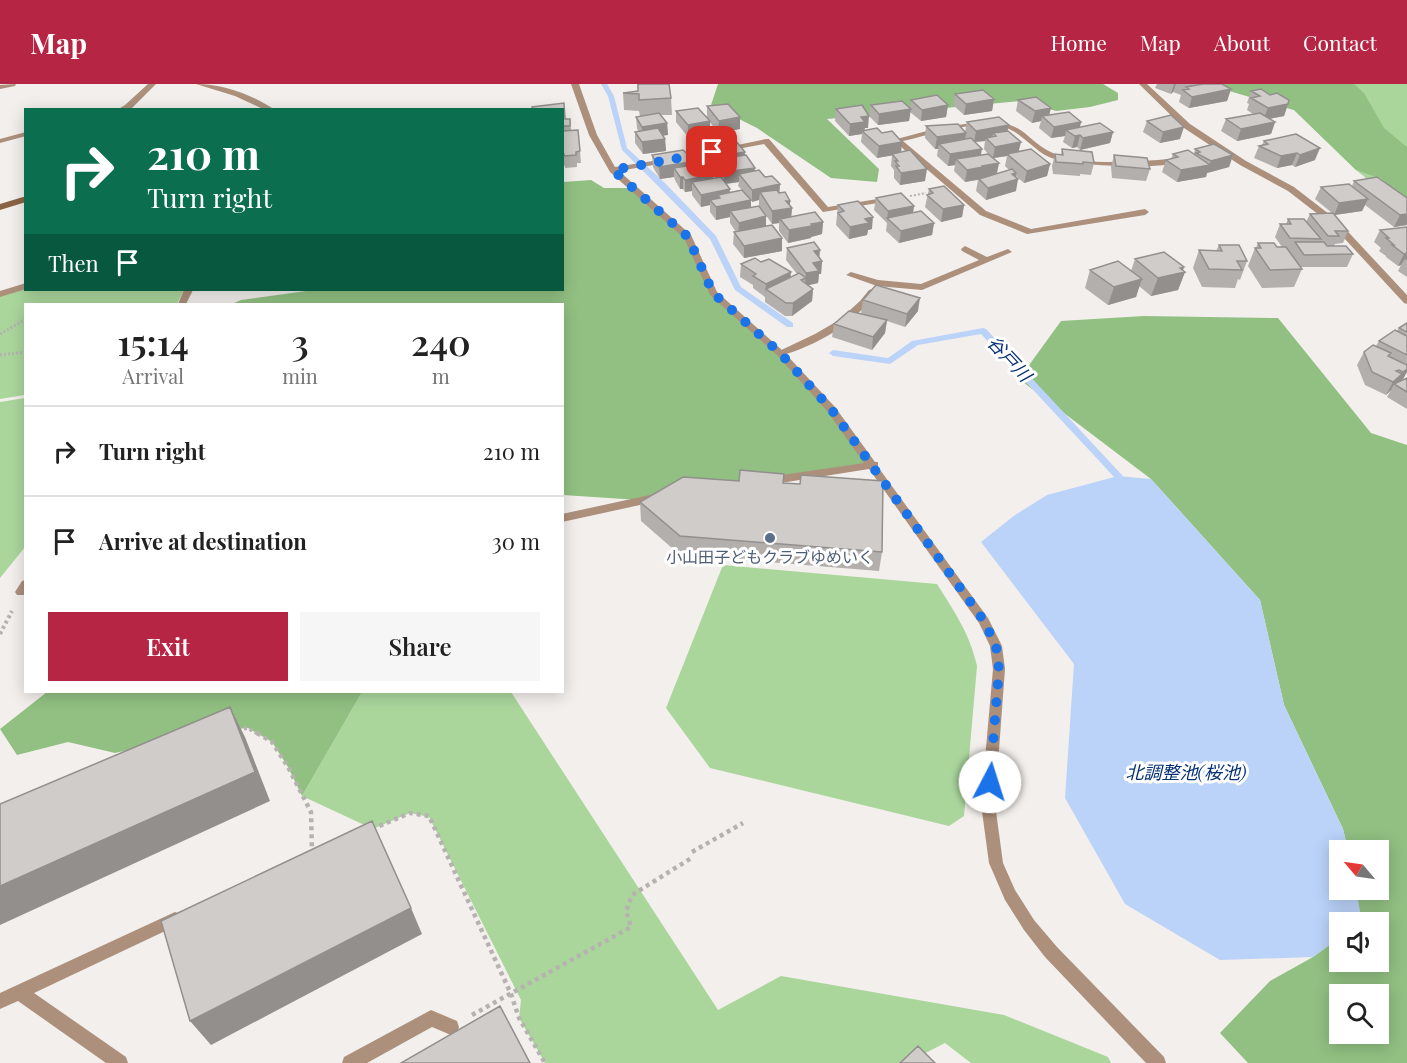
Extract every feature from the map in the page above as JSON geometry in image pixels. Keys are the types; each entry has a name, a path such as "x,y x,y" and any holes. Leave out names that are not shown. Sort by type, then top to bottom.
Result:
{"street":[{"path":"0,87 12,84"},
{"path":"125,108 152,84"},
{"path":"200,84 238,94 268,108"},
{"path":"575,84 593,135 619,169 688,237 713,293 780,353 831,409 874,465 984,621 996,646 999,669 988,804 996,862 1010,895 1029,925 1051,952 1158,1063"},
{"path":"1143,84 1187,126 1220,149 1291,189 1335,223 1407,301"},
{"path":"1145,212 1030,232 983,213 897,140 986,122 1010,126 1052,157 1068,160 1140,164 1190,157"},
{"path":"0,141 24,135"},
{"path":"619,169 766,141 826,210 891,199"},
{"path":"1210,152 1220,149"},
{"path":"0,207 24,200"},
{"path":"965,249 987,261"},
{"path":"851,275 877,283 922,287 1008,252"},
{"path":"780,353 812,340 847,319 870,296 877,283"},
{"path":"0,294 24,287"},
{"path":"756,483 874,465"},
{"path":"564,518 639,500 674,495"},
{"path":"0,1001 187,913"},
{"path":"19,992 120,1063"},
{"path":"350,1063 431,1018 451,1027"}],"path":[{"path":"0,334 24,320"},
{"path":"0,355 24,352"},
{"path":"230,729 248,728 272,742 288,767 311,812 312,854 322,850"},
{"path":"363,833 410,813 429,816 511,994 519,1018 544,1063"},
{"path":"451,1027 631,927 625,911 626,902 632,895 743,823"}],"green space":[{"path":"718,84 1103,84 1118,93 1118,100 1090,107 1056,111 1022,101 827,119 879,169 877,182 831,178 757,128 711,105"},
{"path":"1206,84 1407,84 1407,211 1356,170 1294,110"},
{"path":"1206,84 1354,84 1364,93 1384,128 1407,147 1407,202 1382,179 1356,170 1294,110"},
{"path":"591,180 604,188 634,188 688,237 713,293 780,353 874,465 639,500 564,495 564,303 234,303 241,300 306,291 564,291 564,182"},
{"path":"24,287 24,291 184,291 178,303 24,303 24,395 0,399 0,296"},
{"path":"1144,316 1278,318 1371,433 1407,445 1407,1063 1248,1063 1220,1033 1270,981 1329,945 1329,972 1389,972 1389,912 1359,912 1358,900 1389,900 1389,840 1346,840 1343,829 1284,705 1260,600 1151,479 1019,379 1061,321"},
{"path":"24,398 24,548 0,578 0,402"},
{"path":"723,565 937,584 966,633 977,666 964,816 949,826 710,768 666,708"},
{"path":"46,693 361,693 302,796 288,767 272,742 248,728 211,731 115,753 68,742 17,755 0,729"},
{"path":"361,693 512,693 718,1010 781,976 1004,1015 1108,1057 1111,1063 971,1063 945,1043 906,1063 545,1063 519,1018 521,1000 429,817 410,813 373,829 302,796"}],"water":[{"name":"北調整池(桜池)","path":"1118,476 1151,479 1260,600 1284,705 1343,829 1346,840 1329,840 1329,900 1358,900 1360,912 1329,912 1329,945 1313,957 1220,960 1125,904 1065,798 1074,664 981,542 1015,515 1047,495"}],"building":[{"path":"638,84 669,84 671,98 639,100 639,94 623,93 638,91"},
{"path":"1222,84 1231,89 1192,97 1183,90 1189,89 1186,87"},
{"path":"1261,89 1270,95 1277,93 1289,100 1288,104 1268,108 1251,98 1260,96 1251,91"},
{"path":"983,90 994,99 966,104 955,94"},
{"path":"937,95 948,105 922,110 911,100"},
{"path":"1036,97 1051,108 1035,111 1018,100"},
{"path":"902,101 911,109 879,114 871,105"},
{"path":"564,103 565,119 570,119 570,126 564,126 564,108 532,107"},
{"path":"728,104 740,117 719,121 707,106"},
{"path":"862,105 869,116 861,117 865,122 850,124 836,109"},
{"path":"698,108 710,121 688,125 676,111"},
{"path":"1069,112 1081,122 1054,127 1042,116"},
{"path":"659,113 667,123 642,127 636,117"},
{"path":"1260,113 1275,122 1241,129 1226,119"},
{"path":"1171,115 1184,127 1163,132 1147,121"},
{"path":"999,117 1009,125 976,131 967,122"},
{"path":"1100,123 1113,132 1083,138 1066,130"},
{"path":"958,124 966,133 937,137 926,126"},
{"path":"658,128 665,139 642,142 635,132"},
{"path":"877,128 882,133 892,131 902,142 879,146 862,131"},
{"path":"578,130 580,151 576,152 576,155 564,156 564,131"},
{"path":"1008,131 1021,142 995,147 986,138 996,136 993,133"},
{"path":"1296,134 1320,148 1300,155 1297,153 1281,156 1259,146 1268,144 1264,141"},
{"path":"971,138 982,149 950,154 939,144"},
{"path":"735,140 745,152 715,157 706,145"},
{"path":"1214,144 1233,155 1211,161 1196,153 1200,152 1195,149"},
{"path":"1031,149 1050,164 1027,171 1007,154"},
{"path":"1062,149 1092,152 1094,163 1056,162 1055,154 1063,155"},
{"path":"683,150 696,161 659,167 652,155"},
{"path":"910,150 927,169 901,173 896,166 899,166 895,161 898,161 892,154"},
{"path":"1188,150 1210,165 1181,170 1166,160 1178,157 1173,154"},
{"path":"988,154 999,163 967,170 956,159"},
{"path":"746,155 755,168 724,172 716,159"},
{"path":"1114,155 1147,158 1150,169 1116,166"},
{"path":"705,163 713,175 685,180 674,168"},
{"path":"1012,169 1016,173 1012,174 1018,179 988,188 979,179"},
{"path":"759,170 765,177 772,176 780,184 752,190 739,174"},
{"path":"721,177 730,189 701,195 692,182"},
{"path":"1377,177 1407,198 1407,214 1400,215 1354,181"},
{"path":"1349,184 1368,199 1339,203 1321,187"},
{"path":"944,186 964,205 943,209 927,195 933,193 929,189"},
{"path":"742,190 751,200 716,207 710,200 720,198 718,195"},
{"path":"777,190 779,193 785,192 790,201 786,201 792,208 772,211 760,192"},
{"path":"901,193 914,206 888,211 876,198"},
{"path":"858,201 873,217 865,219 869,223 850,227 838,213 844,211 838,205"},
{"path":"759,206 766,216 739,223 730,211"},
{"path":"921,211 934,223 901,231 887,218"},
{"path":"815,212 823,222 811,224 812,226 789,230 780,219"},
{"path":"1333,213 1348,231 1335,231 1339,236 1328,236 1310,214"},
{"path":"1288,219 1304,219 1321,239 1290,238 1280,224 1291,224"},
{"path":"772,225 782,238 744,246 734,232"},
{"path":"1407,227 1407,253 1404,254 1392,245 1394,245 1386,238 1389,238 1380,230"},
{"path":"814,242 820,250 814,251 822,261 813,263 819,271 806,273 787,248"},
{"path":"1295,242 1324,242 1327,246 1346,246 1353,254 1304,255"},
{"path":"1258,243 1274,243 1277,247 1286,247 1302,269 1270,270 1255,248 1261,248"},
{"path":"1219,245 1239,245 1247,261 1237,261 1242,270 1209,269 1199,250 1222,251"},
{"path":"1164,252 1184,267 1180,268 1185,272 1158,278 1135,259"},
{"path":"755,258 761,262 769,259 791,272 766,284 753,276 756,274 741,264"},
{"path":"1118,261 1142,279 1114,287 1090,270"},
{"path":"799,273 806,278 801,280 813,289 793,303 786,303 766,289"},
{"path":"876,285 920,298 907,314 863,300"},
{"path":"849,311 887,320 873,337 834,324"},
{"path":"1407,323 1407,332 1399,328"},
{"path":"1395,330 1407,336 1407,355 1379,341"},
{"path":"1373,345 1391,353 1388,356 1407,365 1407,369 1403,372 1396,371 1402,374 1393,382 1372,372 1364,352"},
{"path":"1407,378 1407,392 1394,384"},
{"name":"小山田子どもクラブゆめいく","path":"740,470 784,474 783,483 800,484 801,475 883,481 882,552 680,536 640,502 683,477 739,481"},
{"path":"230,707 255,772 0,886 0,804"},
{"path":"372,821 411,908 190,1021 161,921"},
{"path":"500,1006 530,1063 401,1063"},
{"path":"918,1046 935,1063 900,1063"}],"waterway":[{"name":"谷戸川","path":"604,84 611,96 624,149 713,238 738,288 790,325"},
{"name":"谷戸川","path":"833,353 890,361 915,343 983,331 1118,476"}],"place":[{"name":"小山田子どもクラブゆめいく","path":"770,538"}],"route":[{"path":"712,152 613,170 688,237 713,293 780,353 831,409 874,465 984,621 996,646 999,669 990,782"}]}
